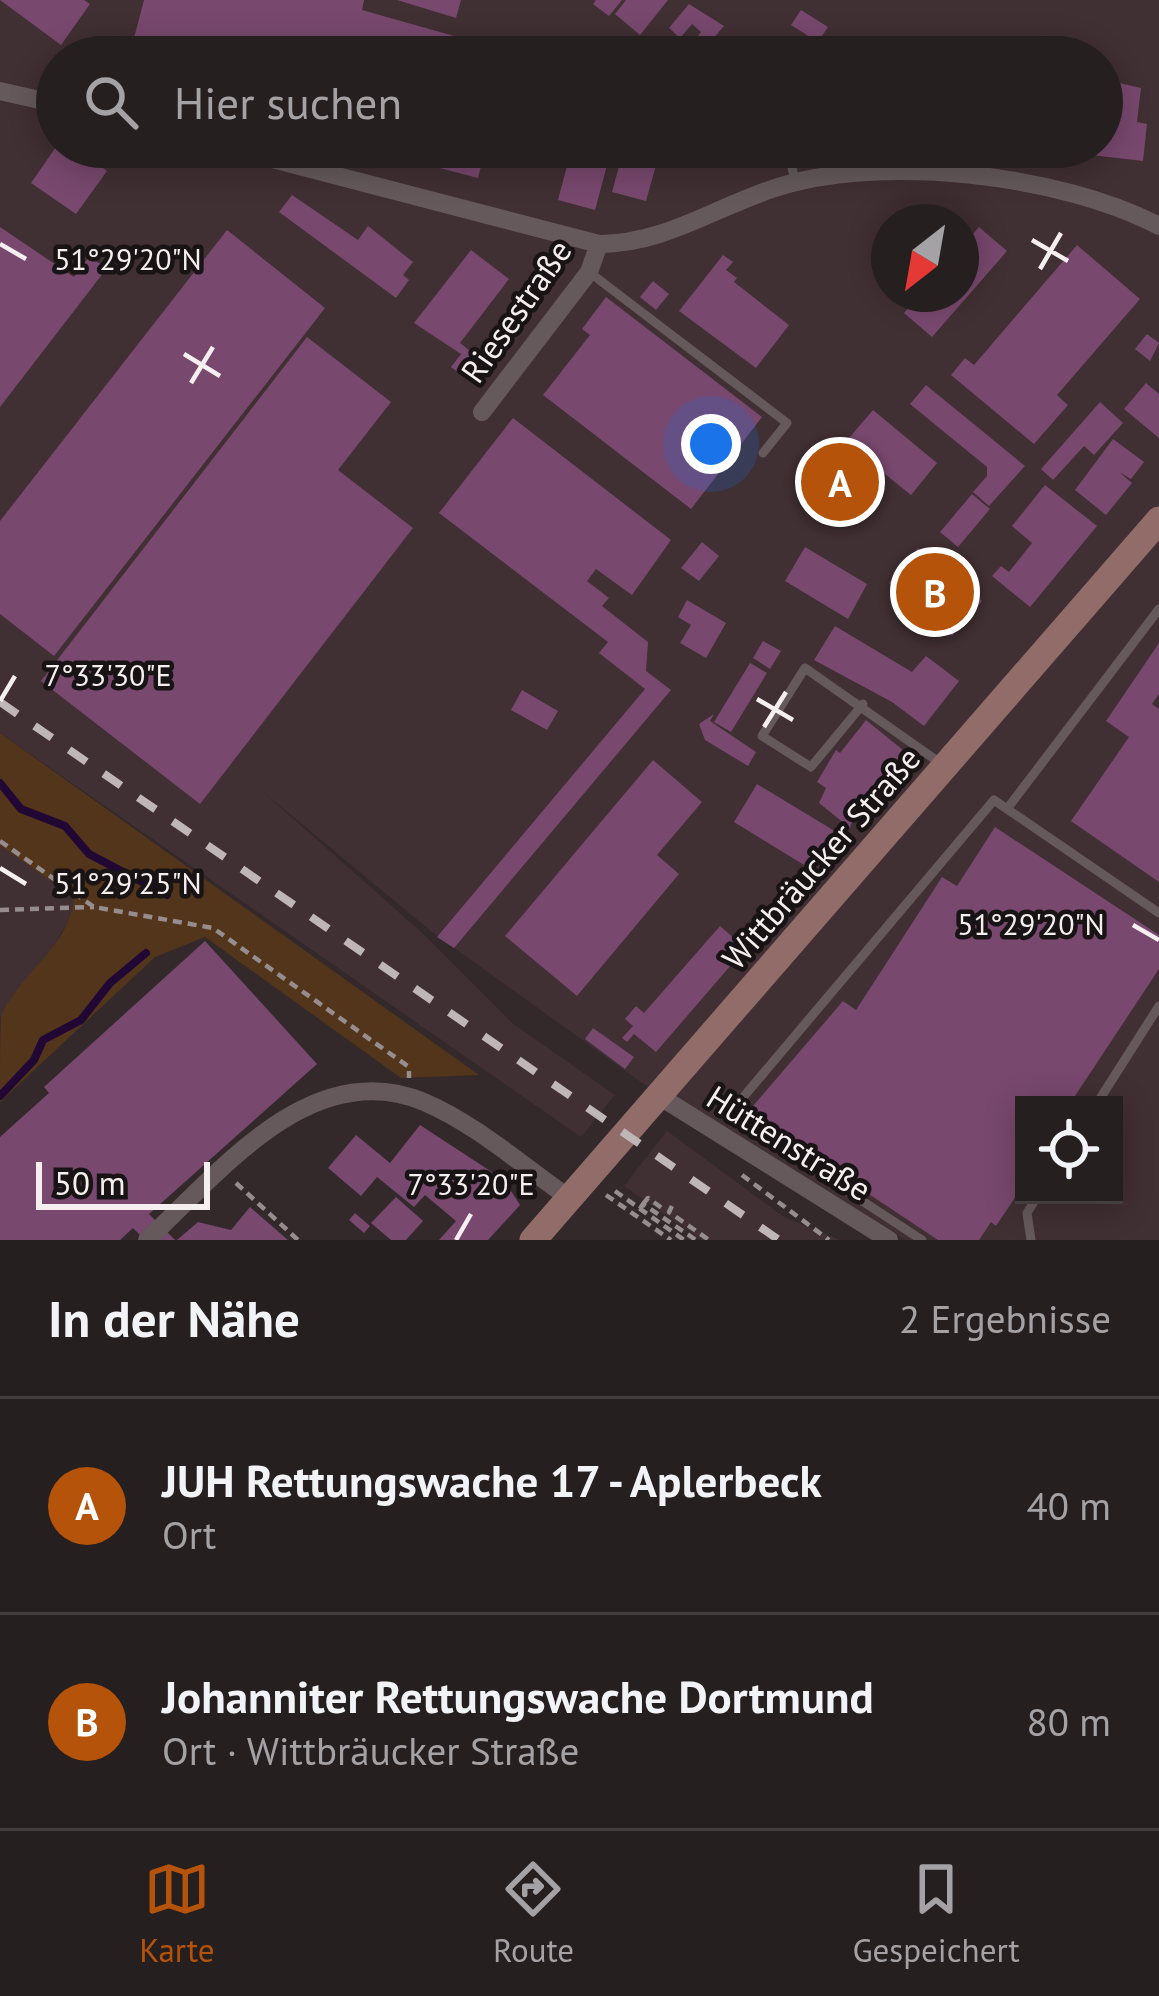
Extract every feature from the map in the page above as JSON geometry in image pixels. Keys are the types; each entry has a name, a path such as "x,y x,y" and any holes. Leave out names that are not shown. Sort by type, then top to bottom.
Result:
{"main road":[{"name":"Wittbräucker Straße","path":"533,1240 1159,520"}],"street":[{"path":"0,91 36,99"},
{"name":"Riesestraße","path":"307,168 598,244 633,244 665,235 795,182 875,172 982,179 1123,210 1159,226"},
{"name":"Riesestraße","path":"482,412 590,272 598,244"},
{"path":"147,1240 276,1124 335,1094 382,1089 442,1111 569,1198"},
{"name":"Hüttenstraße","path":"658,1096 889,1240"}],"lane":[{"path":"792,168 795,182"},
{"path":"590,272 787,423 763,453"},
{"path":"1007,808 1159,609"},
{"path":"862,704 811,767 762,736 805,668 862,704 947,769"},
{"path":"922,1240 729,1114 994,800 1159,913"},
{"path":"1102,1096 1159,1006"},
{"path":"1030,1240 1027,1213 1032,1204"}],"path":[{"path":"0,841 94,907"},
{"path":"0,910 94,907 213,928 409,1067 404,1095"},
{"path":"728,1164 829,1240"},
{"path":"222,1170 298,1240"},
{"path":"615,1191 696,1240"},
{"path":"604,1194 671,1240"},
{"path":"642,1207 648,1198 671,1209 709,1240"},
{"path":"642,1207 684,1240"}],"shaded area":[{"path":"0,0 1159,0 1159,1240 905,1240 677,1108 432,932 262,791 420,931 512,1023 615,1095 581,1137 0,733"},
{"path":"0,733 479,1075 401,1078 205,937 155,957 0,1102 1,1017 63,931 74,897 0,846"},
{"path":"0,846 74,896 73,913 56,942 0,1018"},
{"path":"667,1131 784,1217 840,1240 702,1240 624,1186"}],"building":[{"path":"0,0 84,0 90,4 67,36 49,36"},
{"path":"144,0 364,0 362,10 454,36 135,36"},
{"path":"397,0 461,0 456,18"},
{"path":"622,0 609,16 593,4"},
{"path":"626,0 668,0 640,35 615,14"},
{"path":"689,4 724,26 715,36 698,36 701,32 692,24 682,36 669,28"},
{"path":"801,10 828,27 822,36 808,36 791,25"},
{"path":"1123,84 1141,88 1137,122 1147,124 1143,161 1123,159"},
{"path":"41,168 107,171 76,214 31,183"},
{"path":"440,168 481,168 478,178"},
{"path":"566,168 606,168 595,210 558,200"},
{"path":"619,168 655,168 646,201 612,192"},
{"path":"292,195 358,240 368,226 413,262 403,275 409,280 396,298 279,212"},
{"path":"0,227 74,277 89,257 107,268 0,407"},
{"path":"979,227 1007,251 979,283"},
{"path":"227,230 325,308 54,656 0,614 0,521"},
{"path":"1077,245 1140,299 1057,395 1068,405 1034,444 951,375 965,358 974,365"},
{"path":"471,250 509,279 460,343 485,363 470,381 451,367 461,354 414,323"},
{"path":"723,255 733,262 726,270 737,278 734,282 789,325 756,368 679,311"},
{"path":"653,281 669,294 656,310 640,297"},
{"path":"606,297 762,417 691,509 543,395 590,335 582,329"},
{"path":"905,312 954,312 932,337"},
{"path":"1147,334 1159,343 1150,361 1135,349"},
{"path":"307,337 391,402 338,470 413,528 200,804 41,681"},
{"path":"1146,383 1159,394 1159,438 1124,409"},
{"path":"926,385 1025,466 989,506 973,492 987,476 987,467 910,404"},
{"path":"1100,402 1123,423 1094,455 1084,446 1053,480 1041,469"},
{"path":"873,410 937,463 911,495 880,470 836,522 801,494"},
{"path":"513,418 671,540 632,595 596,569 587,581 609,598 602,606 648,642 646,671 671,690 454,948 437,937 645,689 599,653 608,642 439,513"},
{"path":"1113,439 1144,462 1131,479 1119,472 1132,483 1106,515 1075,490"},
{"path":"1045,485 1097,526 1030,607 992,576 1001,566 1009,572 1032,543 1012,526"},
{"path":"972,494 990,509 958,547 940,532"},
{"path":"702,542 719,556 699,581 681,568"},
{"path":"805,547 867,584 848,619 785,581"},
{"path":"918,548 982,601 952,636 889,583"},
{"path":"687,600 726,623 706,658 680,643 691,625 678,617"},
{"path":"835,626 912,672 926,656 959,681 924,726 892,702 814,660"},
{"path":"763,641 781,651 770,669 753,658"},
{"path":"1159,643 1159,694 1152,704 1159,709 1159,882 1071,821 1129,737 1106,721"},
{"path":"750,663 767,673 731,732 714,722"},
{"path":"522,690 558,711 547,730 511,710"},
{"path":"714,714 710,721 756,752 748,766 705,740 699,724"},
{"path":"866,720 904,751 855,812 850,828 819,803 826,788 817,782 836,750 840,753"},
{"path":"653,760 702,802 657,855 679,874 577,996 505,936"},
{"path":"757,784 838,833 809,868 734,822"},
{"path":"995,827 1159,935 1159,969 1075,1096 1015,1096 1015,1198 996,1226 991,1222 979,1240 938,1240 747,1113 843,1001 856,1010 942,877 957,886"},
{"path":"720,926 742,945 750,943 656,1052 634,1034 627,1042 622,1038 633,1026 625,1019 636,1006 644,1013"},
{"path":"205,941 317,1064 149,1214 175,1240 145,1240 133,1228 120,1240 0,1240 0,1137 49,1093 44,1087"},
{"path":"593,1028 634,1057 625,1069 585,1039"},
{"path":"420,1125 504,1180 520,1205 488,1240 439,1240 456,1221 425,1195 414,1207 377,1177 361,1196 328,1168 356,1135 390,1163"},
{"path":"396,1197 423,1221 406,1240 391,1240 371,1223"},
{"path":"250,1207 288,1240 177,1240 198,1222 231,1230"},
{"path":"355,1213 370,1226 364,1233 349,1220"}],"waterway":[{"path":"0,783 21,809 65,826 89,854 167,895"},
{"path":"0,1096 34,1060 43,1040 81,1020 110,983 146,953"}],"railway":[{"path":"0,702 779,1240"}],"place":[{"name":"JUH Rettungswache 17 - Aplerbeck","path":"840,482"},
{"name":"Johanniter Rettungswache Dortmund","path":"935,592"}]}
